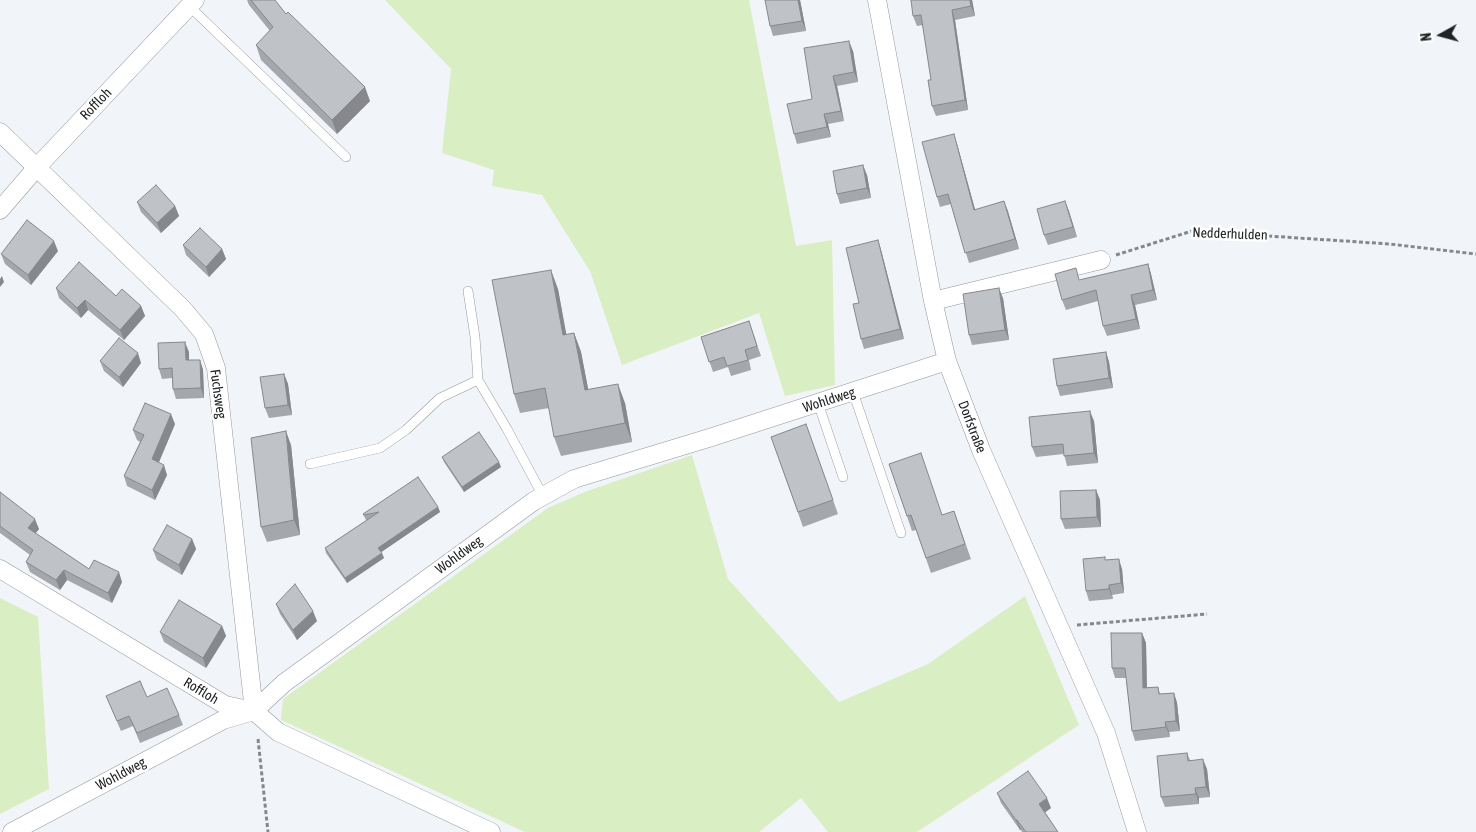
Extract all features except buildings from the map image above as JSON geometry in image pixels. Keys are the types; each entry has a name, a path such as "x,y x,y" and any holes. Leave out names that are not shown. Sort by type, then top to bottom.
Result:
{"street":[{"name":"Dorfstraße","path":"877,0 933,301 947,361 981,450 1106,733 1137,832"},
{"name":"Roffloh","path":"0,210 37,167 192,3"},
{"name":"Fuchsweg","path":"0,132 183,309 204,334 216,368 254,711"},
{"path":"933,301 1101,260"},
{"name":"Wohldweg","path":"12,832 223,720 254,711 284,683 534,500 574,479 709,438 947,361"},
{"name":"Roffloh","path":"0,569 225,705 254,711 278,732 491,832"}],"lane":[{"path":"192,3 346,157"},
{"path":"468,291 475,337 478,380 543,496"},
{"path":"310,464 380,448 406,430 440,398 478,380"},
{"path":"852,392 901,533"},
{"path":"818,403 843,477"}],"path":[{"name":"Nedderhulden","path":"1101,260 1192,231 1390,244 1476,254"},
{"path":"1059,626 1207,614"},
{"path":"254,711 268,832"}],"green space":[{"path":"385,0 749,0 796,246 832,240 835,385 785,396 759,313 622,365 590,271 542,195 492,186 494,170 442,153 451,69"},
{"path":"692,455 728,579 839,702 928,664 1025,596 1079,725 917,832 828,832 801,798 759,832 525,832 281,720 283,699 548,508 587,491"},
{"path":"0,598 38,617 49,789 0,814"}]}
